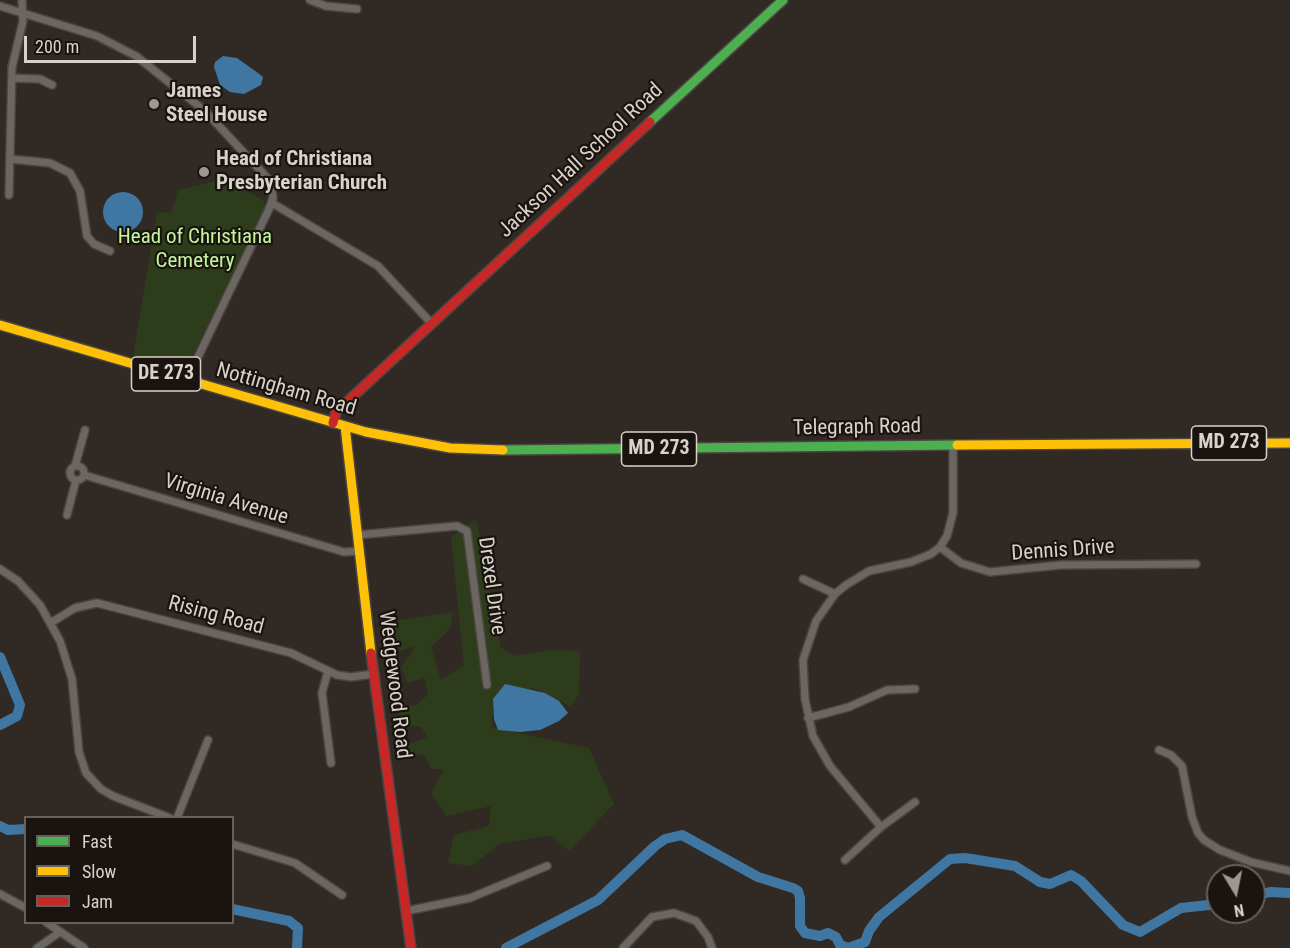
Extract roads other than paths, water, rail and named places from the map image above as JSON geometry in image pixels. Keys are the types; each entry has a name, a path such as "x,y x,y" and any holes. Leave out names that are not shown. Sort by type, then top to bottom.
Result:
{"main road":[{"name":"Jackson Hall School Road","path":"333,423 336,411 783,0"},
{"name":"Nottingham Road","path":"0,325 333,423 425,445"},
{"name":"Wedgewood Road","path":"345,426 373,674 411,948"},
{"name":"Telegraph Road","path":"425,445 536,451 1290,443"}],"street":[{"path":"9,195 13,58 24,13 22,0"},
{"path":"310,0 326,6 357,9"},
{"path":"0,6 107,40 166,77 205,111 266,175 272,186 272,203 187,380"},
{"path":"12,78 40,79 52,85"},
{"path":"10,159 50,163 70,174 80,191 87,236 94,244 110,251"},
{"path":"272,203 369,259 385,272 432,324"},
{"path":"76,480 69,474 75,466 85,430"},
{"path":"881,827 830,766 813,736 803,684 805,651 816,621 835,594 868,571 911,562 931,554 940,547 947,536 953,513 953,445"},
{"name":"Virginia Avenue","path":"75,466 82,468 84,475 344,552 359,551"},
{"path":"67,515 76,480 84,475"},
{"name":"Drexel Drive","path":"357,535 457,526 467,531 487,685"},
{"name":"Dennis Drive","path":"940,547 961,564 990,572 1061,565 1196,564"},
{"path":"0,568 28,591 52,622 70,668 79,752 86,773 102,789 113,796 165,816"},
{"path":"803,579 835,594"},
{"name":"Rising Road","path":"52,622 82,605 105,604 291,653 344,676 373,674"},
{"path":"328,671 322,693 331,763"},
{"path":"808,718 849,707 887,690 915,689"},
{"path":"178,816 208,740"},
{"path":"1159,750 1171,755 1182,766 1192,817 1198,833 1204,840 1220,850 1251,862 1290,871"},
{"path":"845,860 881,827 915,802"},
{"path":"234,845 295,864 311,872 342,895"},
{"path":"406,911 470,898 547,866"},
{"path":"0,894 24,908"},
{"path":"623,948 652,916 674,913 690,917 702,927 712,948"},
{"path":"49,924 84,948"},
{"path":"37,948 60,932"}],"water":[{"path":"223,56 237,58 258,73 263,77 261,85 244,94 230,92 220,85 214,67 215,62"},
{"path":"123,192 131,193 137,198 142,204 142,220 137,226 131,231 123,232 115,231 109,226 104,220 103,212 104,204 109,198 115,193"},
{"path":"505,684 545,693 559,701 568,713 559,721 540,730 520,732 498,730 494,719 493,699"}],"waterway":[{"path":"0,657 20,705 17,716 0,725"},
{"path":"0,826 8,830 24,829"},
{"path":"506,948 598,900 655,846 665,839 682,835 758,877 798,891 800,926 805,933 820,936 828,933 836,937 840,945 848,948 865,942 869,931 879,917 950,859 965,858 1015,866 1040,882 1050,884 1071,875 1081,881 1123,925 1140,932 1181,908 1206,905"},
{"path":"1266,893 1290,893"},
{"path":"234,909 289,921 298,928 297,948"}],"place":[{"name":"James Steel House","path":"154,104"},
{"name":"Head of Christiana Presbyterian Church","path":"204,172"}],"park label":[{"name":"Head of Christiana Cemetery","path":"195,250"}]}
